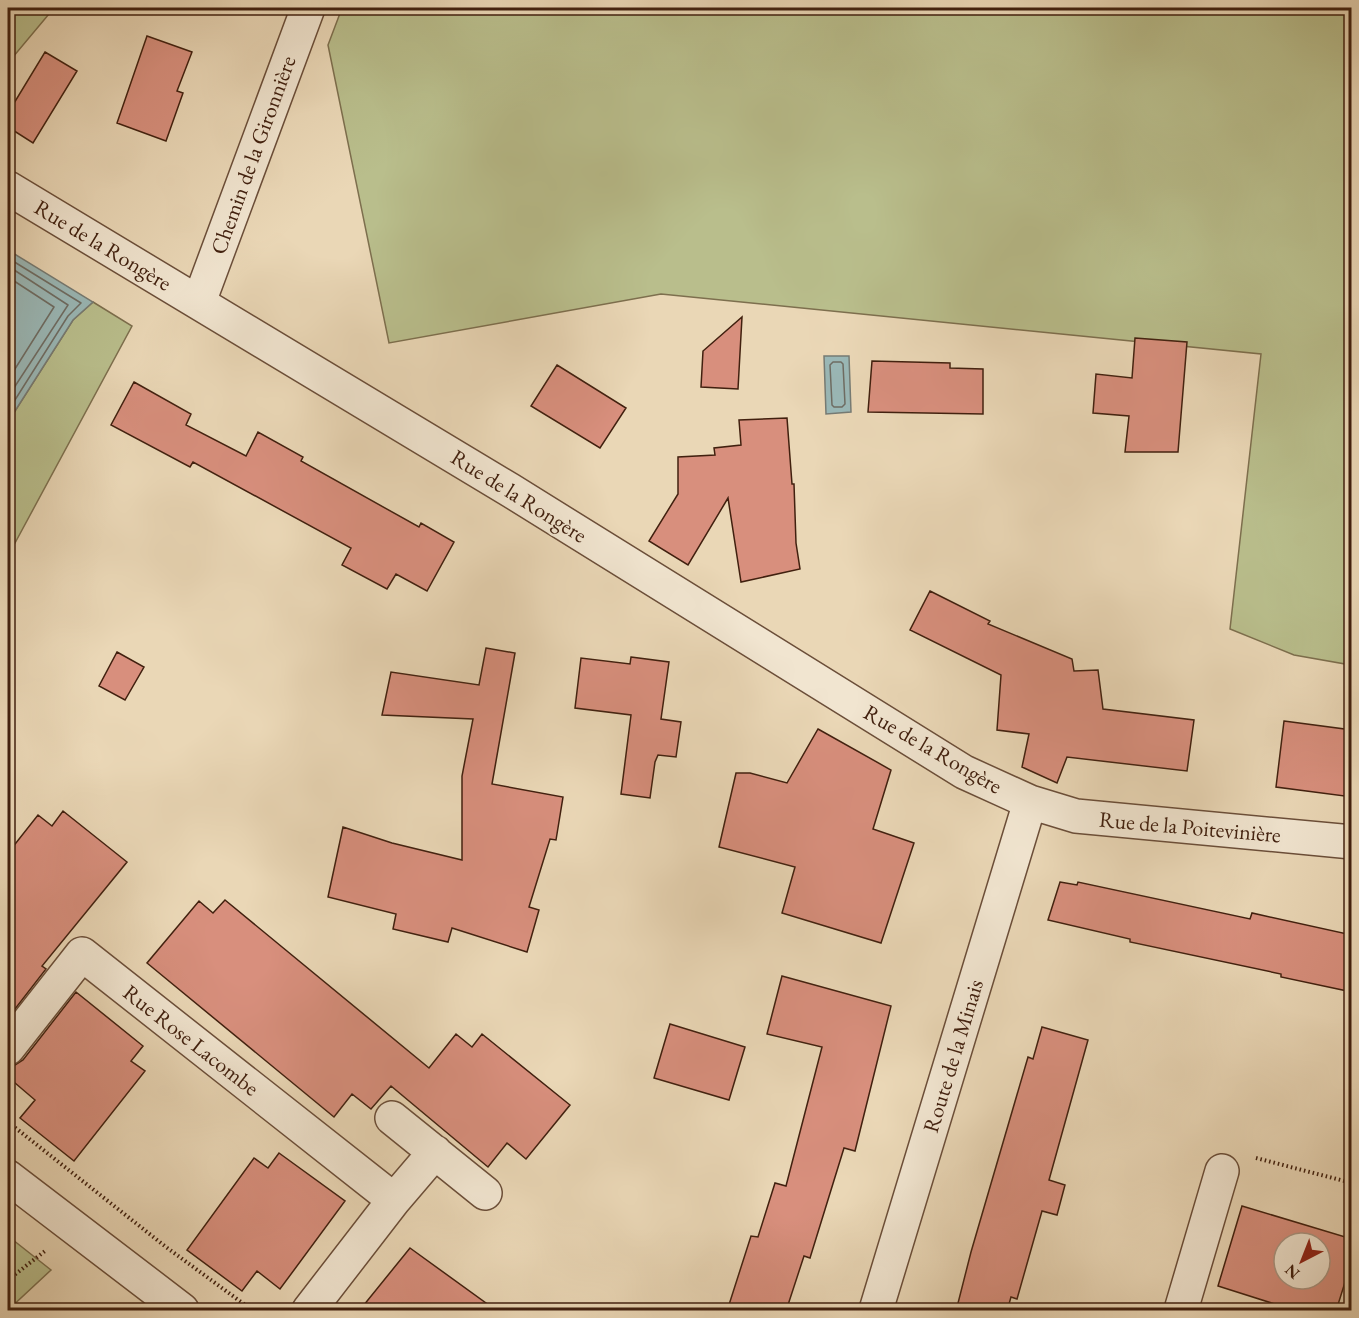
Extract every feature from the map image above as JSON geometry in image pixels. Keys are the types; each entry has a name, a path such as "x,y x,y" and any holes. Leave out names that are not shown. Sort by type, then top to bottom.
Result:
{"street":[{"name":"Chemin de la Gironnière","path":"198,303 308,8"},
{"name":"Rue de la Rongère","path":"8,188 510,490 964,772 1030,802"},
{"name":"Rue de la Poitevinière","path":"1030,802 1076,816 1352,842"},
{"name":"Route de la Minais","path":"876,1311 1030,802"},
{"name":"Rue Rose Lacombe","path":"8,1048 82,954 394,1200"},
{"path":"392,1118 485,1193"},
{"path":"309,1311 394,1200 435,1152"},
{"path":"1181,1311 1222,1171"},
{"path":"8,1177 182,1311"}],"path":[{"path":"8,1122 166,1247 252,1311"},
{"path":"1222,1171 1227,1151 1352,1183"},
{"path":"8,1280 47,1249"}],"green space":[{"path":"8,8 54,8 8,63"},
{"path":"342,8 1351,8 1351,665 1294,655 1230,629 1261,354 661,294 389,343 328,45"},
{"path":"93,302 132,326 8,556 8,422 73,320"},
{"path":"8,1236 51,1270 8,1310"}],"water":[{"path":"8,250 93,302 73,320 8,422"},
{"path":"824,356 849,356 851,412 826,414"}],"building":[{"path":"147,36 192,52 177,91 183,93 166,141 117,123"},
{"path":"45,52 77,71 33,143 8,127 8,113"},
{"path":"742,317 738,389 701,387 703,351"},
{"path":"1135,338 1187,342 1178,452 1125,452 1129,416 1093,413 1096,374 1132,378"},
{"path":"872,361 950,363 950,368 983,369 983,414 868,412"},
{"path":"557,365 626,408 600,448 531,406"},
{"path":"134,382 191,414 186,425 246,456 258,432 303,457 301,461 419,527 421,523 454,542 427,591 396,574 387,589 342,565 351,548 193,462 190,467 111,425"},
{"path":"787,418 800,569 741,582 728,498 688,565 649,541 678,494 678,457 715,455 714,448 741,445 739,420"},
{"path":"930,591 990,621 988,624 1072,659 1074,671 1098,670 1103,709 1194,720 1187,771 1067,757 1057,783 1022,767 1029,734 997,730 1001,675 910,630"},
{"path":"486,648 515,653 492,784 563,797 556,840 550,839 529,907 539,910 527,952 452,928 448,942 393,929 396,914 328,897 343,827 392,843 462,860 462,776 473,719 382,715 391,672 479,685"},
{"path":"117,652 144,667 125,700 99,686"},
{"path":"631,657 669,662 661,719 681,722 676,757 658,755 655,762 650,798 621,794 631,715 575,708 581,658 630,664"},
{"path":"1284,721 1352,730 1352,797 1276,787"},
{"path":"818,729 891,770 873,829 914,843 881,943 782,913 795,867 719,847 736,773 750,773 787,783"},
{"path":"63,811 127,862 42,966 46,969 8,1018 8,853 38,815 52,826"},
{"path":"1060,882 1077,885 1078,882 1250,919 1252,913 1352,935 1352,992 1281,977 1281,974 1130,942 1130,939 1048,920"},
{"path":"225,900 429,1068 456,1034 472,1047 482,1034 570,1105 526,1159 507,1143 488,1167 391,1086 371,1109 352,1094 334,1117 147,963 199,901 213,913"},
{"path":"782,976 891,1006 855,1151 844,1148 810,1258 804,1256 786,1311 727,1311 751,1236 758,1237 775,1183 786,1186 822,1047 767,1034"},
{"path":"76,992 143,1046 131,1061 145,1071 74,1161 20,1118 35,1100 8,1077 8,1066 23,1060"},
{"path":"670,1024 745,1047 729,1100 654,1078"},
{"path":"1042,1027 1088,1040 1049,1180 1065,1185 1057,1215 1042,1211 1017,1299 1011,1297 1007,1311 956,1311 1028,1057 1033,1059"},
{"path":"279,1153 345,1201 280,1289 257,1271 242,1291 187,1250 254,1158 268,1168"},
{"path":"1242,1206 1325,1231 1272,1231 1272,1291 1332,1291 1332,1233 1352,1239 1352,1260 1336,1311 1297,1311 1218,1286"},
{"path":"410,1248 497,1311 359,1311"}]}
